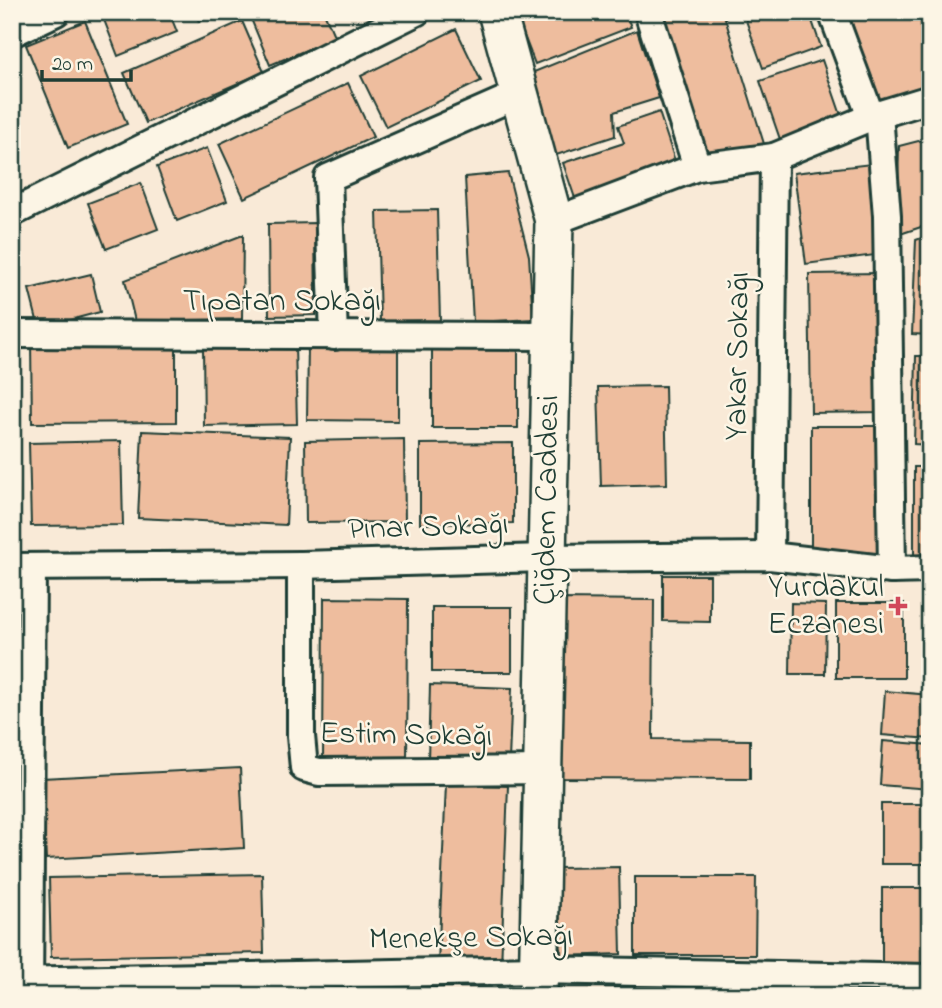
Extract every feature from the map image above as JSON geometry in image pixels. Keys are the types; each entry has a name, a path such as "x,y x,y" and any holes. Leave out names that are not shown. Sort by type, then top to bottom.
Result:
{"main road":[{"name":"Çiğdem Caddesi","path":"497,12 554,221 538,983"}],"street":[{"path":"12,33 56,12"},
{"path":"12,213 416,12"},
{"path":"648,12 697,167"},
{"path":"832,12 875,116 887,216 892,570"},
{"path":"334,336 328,178 519,94"},
{"path":"554,221 697,167 774,157 875,116 930,99"},
{"name":"Yakar Sokağı","path":"770,556 774,157"},
{"name":"Tıpatan Sokağı","path":"12,334 551,336"},
{"name":"Pınar Sokağı","path":"22,567 301,565 546,558 770,556 892,570 930,569"},
{"name":"Estim Sokağı","path":"301,565 301,736 304,768 319,772 542,770"},
{"path":"22,567 24,986"},
{"name":"Menekşe Sokağı","path":"24,986 930,978"}],"building":[{"path":"101,12 169,12 177,32 118,56"},
{"path":"195,12 222,12 199,22"},
{"path":"324,12 335,38 270,65 249,14"},
{"path":"515,12 625,12 631,27 535,64"},
{"path":"660,12 723,12 765,147 707,165"},
{"path":"743,12 809,12 821,47 763,68"},
{"path":"863,12 929,12 930,96 878,111 850,16"},
{"path":"85,21 127,124 68,148 26,45"},
{"path":"242,21 264,72 146,123 124,73"},
{"path":"456,29 481,81 386,127 361,76"},
{"path":"637,30 659,98 614,112 615,136 550,157 524,76"},
{"path":"822,60 844,124 782,145 760,81"},
{"path":"348,83 373,137 244,198 219,144"},
{"path":"659,112 679,173 578,207 563,163 624,143 618,126"},
{"path":"930,138 930,224 897,235 899,146"},
{"path":"207,148 227,201 177,221 157,167"},
{"path":"871,164 883,254 806,264 794,173"},
{"path":"508,173 529,256 533,319 473,322 465,177"},
{"path":"141,183 158,229 106,249 88,203"},
{"path":"437,210 440,320 380,321 377,211"},
{"path":"315,223 316,315 269,316 268,224"},
{"path":"243,235 242,319 135,321 125,280"},
{"path":"930,235 930,335 912,334 916,240"},
{"path":"878,273 880,412 811,413 809,274"},
{"path":"91,274 100,312 39,328 29,289"},
{"path":"308,342 398,343 398,421 307,420"},
{"path":"31,343 176,343 176,422 32,423"},
{"path":"295,345 297,424 204,426 203,347"},
{"path":"432,350 518,350 518,428 432,428"},
{"path":"916,356 930,356 930,445 914,444"},
{"path":"665,386 667,484 601,486 598,387"},
{"path":"811,426 879,426 879,553 811,553"},
{"path":"142,431 290,437 286,525 138,518"},
{"path":"404,439 405,522 306,523 305,441"},
{"path":"12,441 16,441 18,521 12,522"},
{"path":"121,441 123,525 31,526 29,443"},
{"path":"513,443 513,523 420,524 420,444"},
{"path":"914,467 930,467 930,558 914,558"},
{"path":"663,575 710,575 710,622 663,621"},
{"path":"324,598 408,599 407,765 323,764"},
{"path":"559,599 654,600 653,739 750,740 750,779 559,778"},
{"path":"791,603 826,604 825,674 790,674"},
{"path":"836,603 904,603 904,678 836,678"},
{"path":"432,607 512,607 512,672 432,672"},
{"path":"430,685 512,688 509,760 436,757 428,760"},
{"path":"885,691 930,695 930,739 882,735"},
{"path":"883,741 930,745 930,789 880,785"},
{"path":"240,768 244,848 46,859 42,778"},
{"path":"446,784 508,786 501,967 438,964"},
{"path":"881,804 930,804 930,864 881,864"},
{"path":"619,867 621,954 561,956 558,868"},
{"path":"262,874 264,953 51,957 49,878"},
{"path":"635,877 756,877 755,955 635,955"},
{"path":"882,888 930,888 930,964 882,964"}],"place":[{"name":"Yurdakul Eczanesi","path":"898,606"}]}
